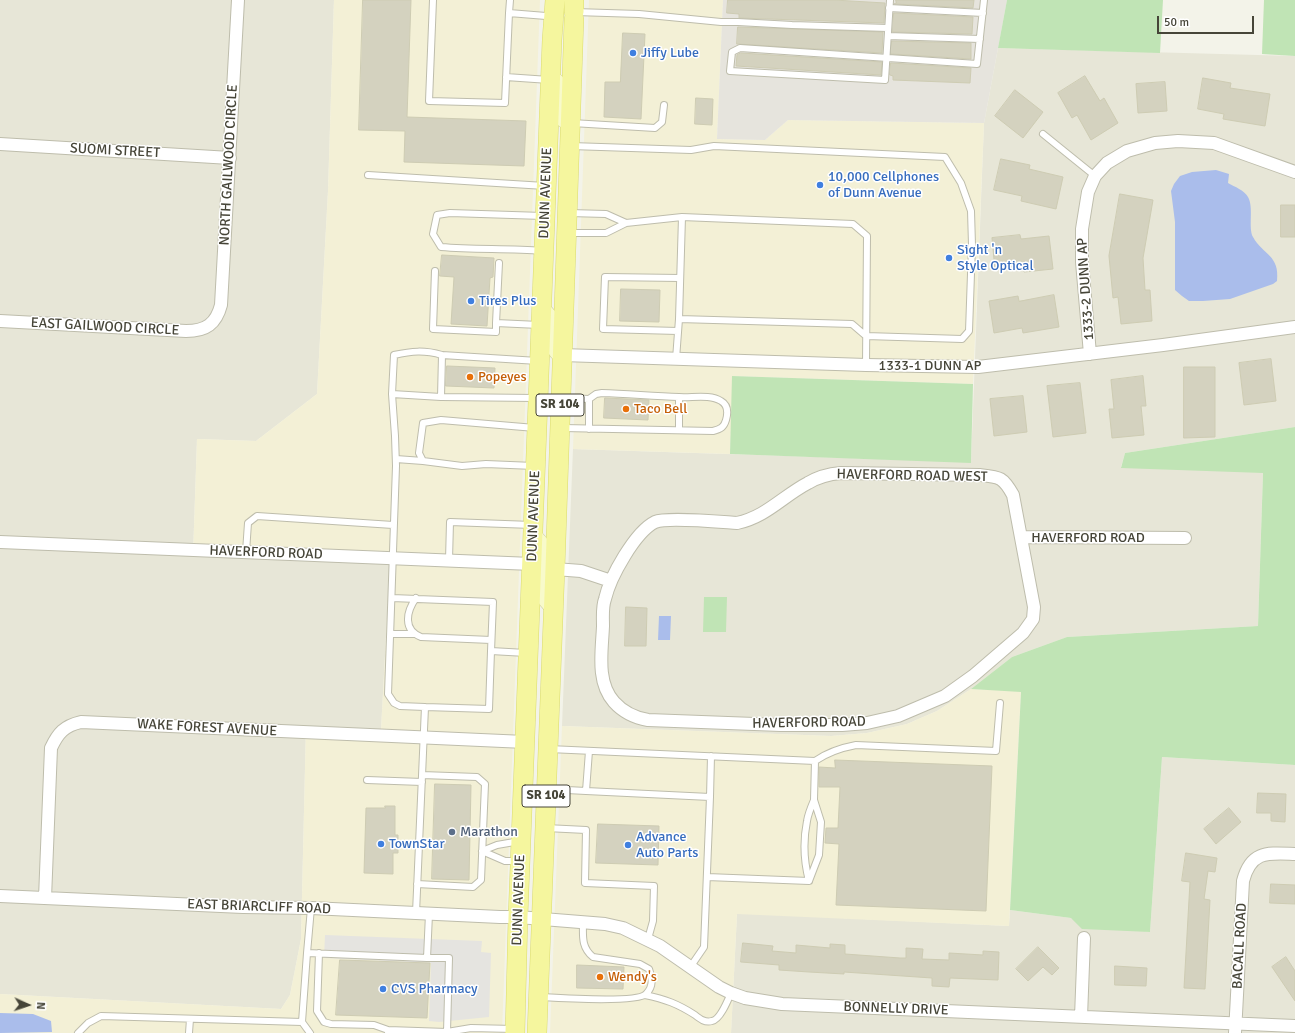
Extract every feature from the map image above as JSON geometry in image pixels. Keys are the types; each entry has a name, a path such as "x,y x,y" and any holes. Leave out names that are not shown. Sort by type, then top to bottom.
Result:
{"main road":[{"name":"DUNN AVENUE","path":"515,1031 518,916 552,40 549,5"},
{"name":"DUNN AVENUE","path":"537,1033 555,569 574,10"},
{"path":"550,80 556,82 561,92 564,124 570,134"},
{"path":"541,317 550,318 554,347 557,353 562,355"},
{"path":"533,530 544,550 545,565 549,569 555,569"},
{"path":"532,564 537,566 540,570 544,581 545,598 553,607"}],"street":[{"name":"NORTH GAILWOOD CIRCLE","path":"209,326 215,320 221,305 238,0"},
{"name":"1333-2 DUNN AP","path":"1090,354 1082,262 1082,228 1088,192 1095,176 1107,163 1127,151 1155,143 1178,141 1214,143 1295,172"},
{"name":"SUOMI STREET","path":"0,144 230,158"},
{"name":"EAST GAILWOOD CIRCLE","path":"0,321 186,331 202,330 209,326"},
{"name":"1333-1 DUNN AP","path":"562,355 866,365 978,367 1295,327"},
{"name":"HAVERFORD ROAD WEST","path":"611,580 633,542 644,528 657,521 670,520 737,523 762,514 807,483 841,472 980,475 997,477 1006,483 1013,495 1021,537"},
{"name":"HAVERFORD ROAD","path":"611,580 604,600 601,669 602,679 614,702 625,712 638,718 648,720 781,725 842,725 867,723 898,716 945,696 973,676 1023,633 1033,618 1034,607 1021,537 1185,538"},
{"name":"HAVERFORD ROAD","path":"0,542 532,564"},
{"path":"555,569 572,569 611,580"},
{"name":"WAKE FOREST AVENUE","path":"45,898 51,748 56,738 70,725 80,722 525,742"},
{"name":"BACALL ROAD","path":"1236,1028 1243,882 1246,871 1252,860 1263,855 1275,853 1295,854"},
{"name":"EAST BRIARCLIFF ROAD","path":"0,896 500,917 518,916"},
{"name":"BONNELLY DRIVE","path":"518,916 605,924 622,928 648,939 691,966 719,987 745,998 763,1002 1081,1017 1236,1028 1295,1026"},
{"path":"1081,1017 1084,938"}],"lane":[{"path":"433,0 430,101 505,103 510,0"},
{"path":"890,0 890,8 888,28 888,36 886,57 885,80 730,71 732,52 740,48 886,57 977,64 984,0"},
{"path":"509,13 549,5"},
{"path":"890,8 983,13"},
{"path":"574,10 640,14 721,22 888,28"},
{"path":"888,36 980,39"},
{"path":"506,77 550,80"},
{"path":"570,134 655,128 662,122 664,105"},
{"path":"570,134 691,150 714,146 945,157 961,183 971,211 972,246 969,331 962,339 866,336 852,324 679,319"},
{"path":"1043,134 1095,176"},
{"path":"368,175 546,186"},
{"path":"544,251 441,247 433,234 437,215 450,213 545,216"},
{"path":"567,213 606,214 626,223"},
{"path":"676,359 679,319 682,217"},
{"path":"566,233 606,233 626,223 682,217 853,224 867,236 866,365"},
{"path":"435,271 433,329 496,332 499,263"},
{"path":"678,331 603,329 605,277 680,278"},
{"path":"496,323 541,317"},
{"path":"392,598 493,602 489,709 400,706 394,703 388,694 396,459 392,394 394,355 412,351 429,351 442,355 540,361"},
{"path":"441,397 442,355"},
{"path":"559,427 589,429 713,431 724,426 727,416 727,406 723,401 715,398 602,393 596,394 589,399 560,398"},
{"path":"392,394 441,397 538,398"},
{"path":"679,397 679,430"},
{"path":"589,399 589,429"},
{"path":"423,461 419,453 422,423 441,420 537,428"},
{"path":"396,459 462,466 486,464 536,466"},
{"path":"246,552 248,523 257,516 393,524"},
{"path":"449,560 450,522 533,530"},
{"path":"416,598 409,612 408,620 410,628 415,634 421,637 491,640"},
{"path":"391,634 415,634"},
{"path":"491,651 528,653"},
{"path":"548,749 815,761 838,748 856,745 996,751 1000,703"},
{"path":"416,913 425,707"},
{"path":"586,791 589,751"},
{"path":"691,966 704,947 711,756"},
{"path":"809,881 804,862 805,838 807,821 814,800 815,761"},
{"path":"367,780 478,777 485,784 481,880 473,887 417,884"},
{"path":"546,789 710,796"},
{"path":"809,881 820,855 821,822 814,800"},
{"path":"545,828 586,830 585,883 654,886 653,921 648,939"},
{"path":"482,851 506,843 521,841"},
{"path":"482,851 505,861 521,861"},
{"path":"707,878 809,881"},
{"path":"310,1033 302,1022 312,908"},
{"path":"427,958 429,914"},
{"path":"584,922 584,947 593,957 640,964 649,969 653,979 652,987 645,995"},
{"path":"307,953 449,958 446,1032"},
{"path":"319,954 317,1011 324,1022 331,1024 374,1024 388,1032 446,1032 471,1028 515,1031"},
{"path":"538,997 601,999 635,998 645,995 664,999 682,1006 703,1021 712,1021 718,1017 731,993"},
{"path":"78,1033 88,1023 101,1016 118,1015 190,1019 302,1022"},
{"path":"189,1033 190,1019"}],"shaded area":[{"path":"0,0 334,0 328,191 317,394 256,441 197,439 193,556 390,563 381,730 306,726 301,939 290,995 281,1009 0,994"},
{"path":"334,0 540,0 502,1033 0,1033 0,994 281,1009 290,995 301,939 306,726 381,730 390,564 193,556 197,439 256,441 317,394 328,191"},
{"path":"589,0 723,0 717,139 765,140 788,120 984,123 973,384 733,376 730,454 573,449"},
{"path":"723,0 1007,0 984,123 788,120 765,140 717,139"},
{"path":"998,48 1295,56 1295,427 1125,453 1121,467 1263,472 1258,626 1067,637 1012,657 971,689 937,711 907,724 867,733 831,736 562,726 573,449 971,462 984,123"},
{"path":"971,689 1021,691 1009,926 737,914 731,1033 550,1033 562,726 831,736 867,733 907,724 937,711"},
{"path":"1162,757 1295,765 1295,1033 731,1033 737,913 1009,926 1010,910 1071,918 1150,932"},
{"path":"325,935 482,941 481,952 491,953 489,1017 439,1022 429,1021 431,963 324,958"}],"green space":[{"path":"1007,0 1163,0 1160,53 998,48"},
{"path":"1264,0 1295,0 1295,56 1262,54"},
{"path":"732,376 973,384 971,463 730,454"},
{"path":"1295,427 1295,765 1162,757 1150,932 1082,929 1071,918 1010,910 1021,692 971,689 1012,657 1067,637 1258,626 1263,473 1121,468 1125,453"},
{"path":"704,597 727,597 726,632 703,632"}],"water":[{"path":"1216,170 1229,174 1228,183 1242,191 1248,197 1251,206 1251,228 1253,237 1273,260 1276,266 1277,281 1273,284 1230,299 1189,301 1175,290 1175,222 1171,191 1180,176 1192,172"},
{"path":"659,616 671,616 670,640 658,640"},
{"path":"0,1013 33,1014 51,1021 52,1032 0,1033"}],"building":[{"path":"363,0 411,0 407,117 526,121 524,166 404,162 405,131 359,130"},
{"path":"728,0 834,0 885,3 884,23 739,18 739,14 727,13"},
{"path":"896,0 974,0 973,8 894,4 896,3"},
{"path":"894,13 973,17 972,34 893,32"},
{"path":"738,27 883,32 882,53 737,44"},
{"path":"623,33 645,34 641,119 604,117 605,82 620,82"},
{"path":"892,41 971,43 971,59 891,54"},
{"path":"741,53 882,62 881,75 736,66 737,55"},
{"path":"891,63 971,68 970,83 893,80 893,76 890,75"},
{"path":"1085,76 1100,101 1104,98 1118,123 1091,140 1077,115 1072,118 1058,93"},
{"path":"1203,78 1231,83 1230,88 1270,94 1265,126 1223,119 1224,114 1198,109"},
{"path":"1165,82 1167,111 1138,113 1136,84"},
{"path":"1015,90 1043,112 1023,138 995,116"},
{"path":"696,98 713,99 712,125 695,124"},
{"path":"1001,159 1030,165 1029,169 1063,177 1056,209 1021,201 1022,196 994,190"},
{"path":"1120,194 1153,200 1143,258 1145,290 1150,290 1152,321 1121,324 1118,297 1113,298 1109,256"},
{"path":"1281,205 1295,205 1295,237 1281,237"},
{"path":"1020,235 1021,239 1049,236 1053,269 1024,272 1023,267 995,270 992,238"},
{"name":"Tires Plus","path":"442,255 494,258 493,277 490,278 487,326 451,324 454,277 440,276"},
{"path":"621,289 660,290 659,322 620,321"},
{"path":"1054,295 1059,327 1023,333 1022,328 994,333 989,301 1018,296 1019,301"},
{"path":"1271,359 1276,401 1244,405 1239,363"},
{"name":"Popeyes","path":"447,366 495,368 494,388 446,386"},
{"path":"1184,367 1215,367 1215,437 1184,438"},
{"path":"1143,376 1146,406 1141,406 1144,435 1112,438 1109,409 1114,409 1111,380"},
{"path":"1080,383 1086,433 1053,437 1047,386"},
{"path":"1023,396 1027,432 994,436 990,399"},
{"name":"Taco Bell","path":"605,398 649,400 648,420 604,418"},
{"path":"626,607 647,608 646,646 625,646"},
{"path":"835,760 992,766 986,911 836,905 839,844 825,843 826,828 838,828 840,787 819,787 819,767 835,768"},
{"name":"Marathon","path":"435,784 471,785 469,880 432,879"},
{"path":"1258,793 1286,794 1285,822 1271,821 1271,813 1257,813"},
{"name":"TownStar","path":"385,806 395,806 395,835 398,835 398,853 393,853 393,874 364,873 366,808 385,808"},
{"path":"1229,808 1241,822 1216,844 1204,829"},
{"name":"Advance Auto Parts","path":"598,824 659,826 658,865 596,863"},
{"path":"1186,853 1217,858 1215,872 1208,871 1204,899 1210,900 1205,989 1184,988 1190,882 1182,881"},
{"path":"1271,884 1295,885 1295,904 1270,903"},
{"path":"743,943 773,946 772,951 796,953 796,945 830,948 830,944 845,945 845,954 900,958 906,958 906,948 923,949 922,959 949,960 949,953 983,955 983,951 999,952 998,980 950,978 949,987 932,986 932,978 844,972 844,974 779,970 779,965 741,962"},
{"path":"1038,947 1059,968 1052,975 1043,967 1028,981 1016,969"},
{"path":"1286,957 1295,971 1295,1001 1272,967"},
{"name":"CVS Pharmacy","path":"340,960 430,963 427,1018 336,1015"},
{"name":"Wendy's","path":"577,965 624,967 623,989 577,988"},
{"path":"1115,966 1147,968 1146,986 1115,985"}],"place":[{"name":"Jiffy Lube","path":"633,53"},
{"name":"10,000 Cellphones of Dunn Avenue","path":"820,185"},
{"name":"Sight 'n Style Optical","path":"949,258"},
{"name":"Tires Plus","path":"471,301"},
{"name":"Popeyes","path":"470,377"},
{"name":"Taco Bell","path":"626,409"},
{"name":"Marathon","path":"452,832"},
{"name":"TownStar","path":"381,844"},
{"name":"Advance Auto Parts","path":"628,845"},
{"name":"Wendy's","path":"600,977"},
{"name":"CVS Pharmacy","path":"383,989"}]}
